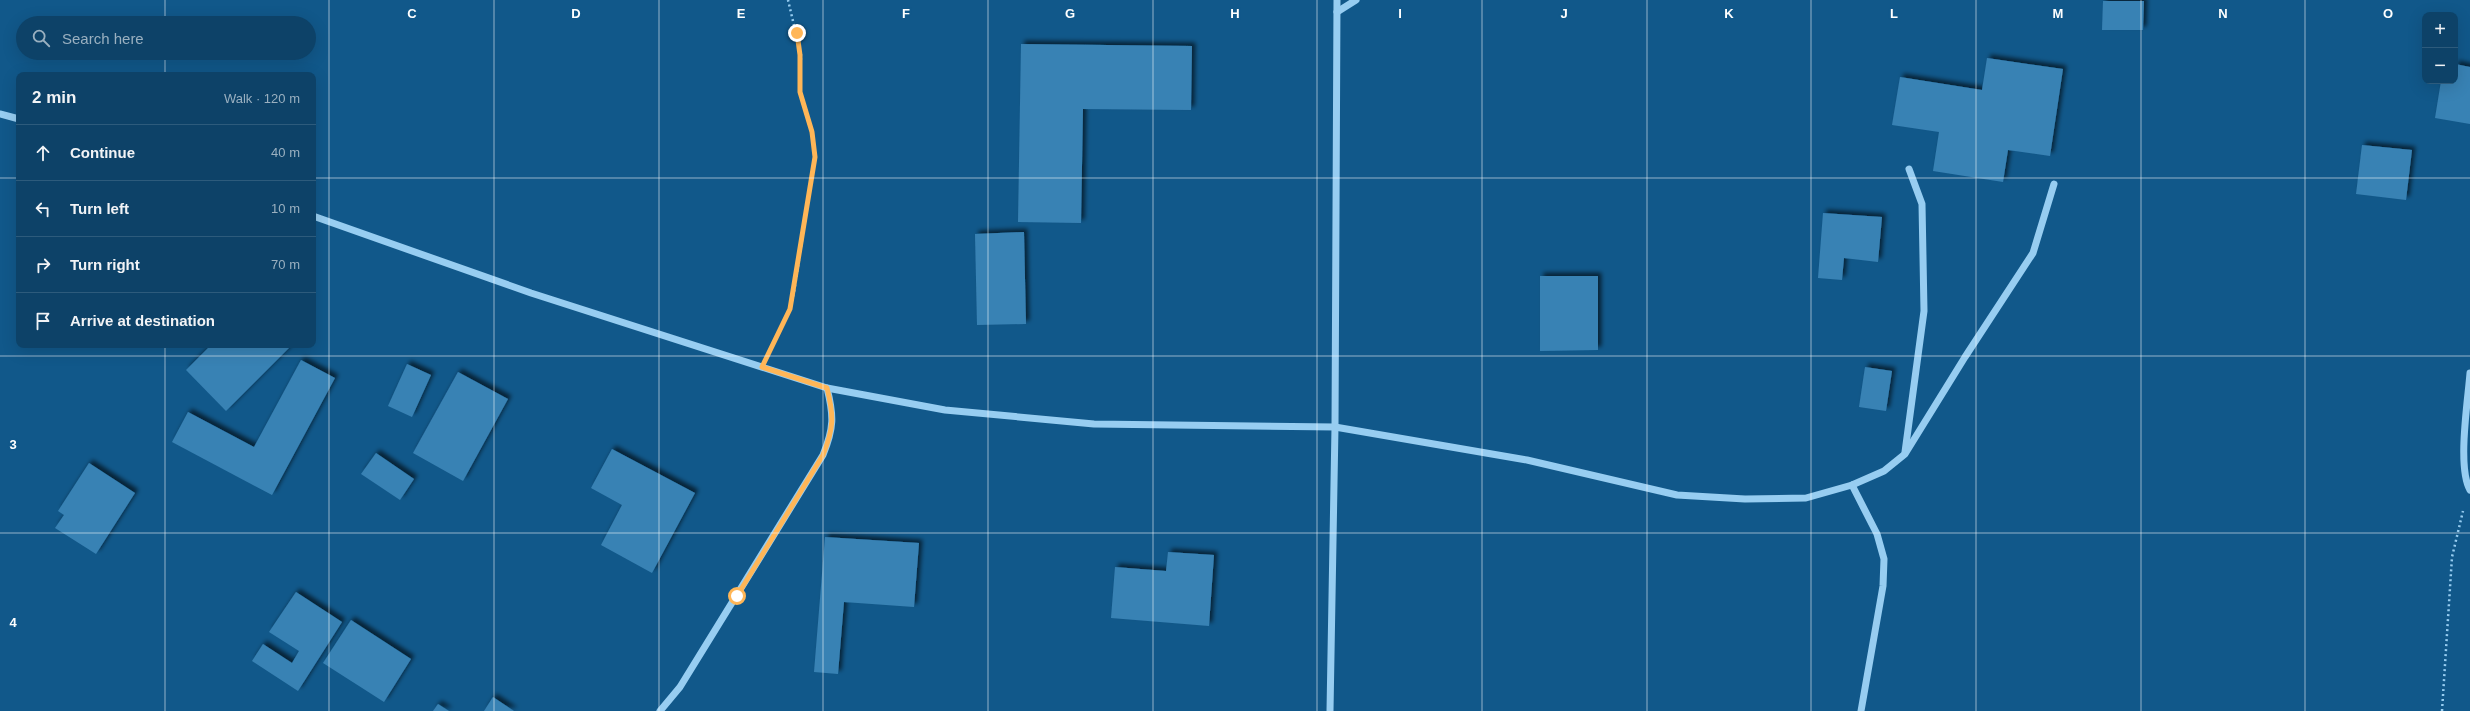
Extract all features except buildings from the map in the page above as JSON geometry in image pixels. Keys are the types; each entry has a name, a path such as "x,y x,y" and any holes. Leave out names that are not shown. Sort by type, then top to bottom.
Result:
{"street":[{"path":"1330,711 1335,426 1337,0"},
{"path":"1337,12 1356,0"},
{"path":"0,114 16,118"},
{"path":"1905,454 1924,311 1922,204 1909,169"},
{"path":"316,217 531,293 827,388 945,410 1094,424 1335,426 1527,460 1677,495 1745,499 1806,498 1852,485 1884,471 1905,454 1965,357 2033,253 2054,184"},
{"path":"2470,373 2464,447 2466,484 2470,490"},
{"path":"660,711 680,687 823,455 832,434 833,413 827,388"},
{"path":"1852,485 1877,534 1884,559 1883,586 1861,711"}],"path":[{"path":"762,367 790,309 815,157 812,132 800,92 800,55 788,0"},
{"path":"2442,711 2452,557 2461,515 2467,505"}],"route":[{"path":"737,596 823,455 832,434 833,413 827,388 762,367 790,309 797,278 815,157 812,132 800,92 800,55 797,33"}]}
